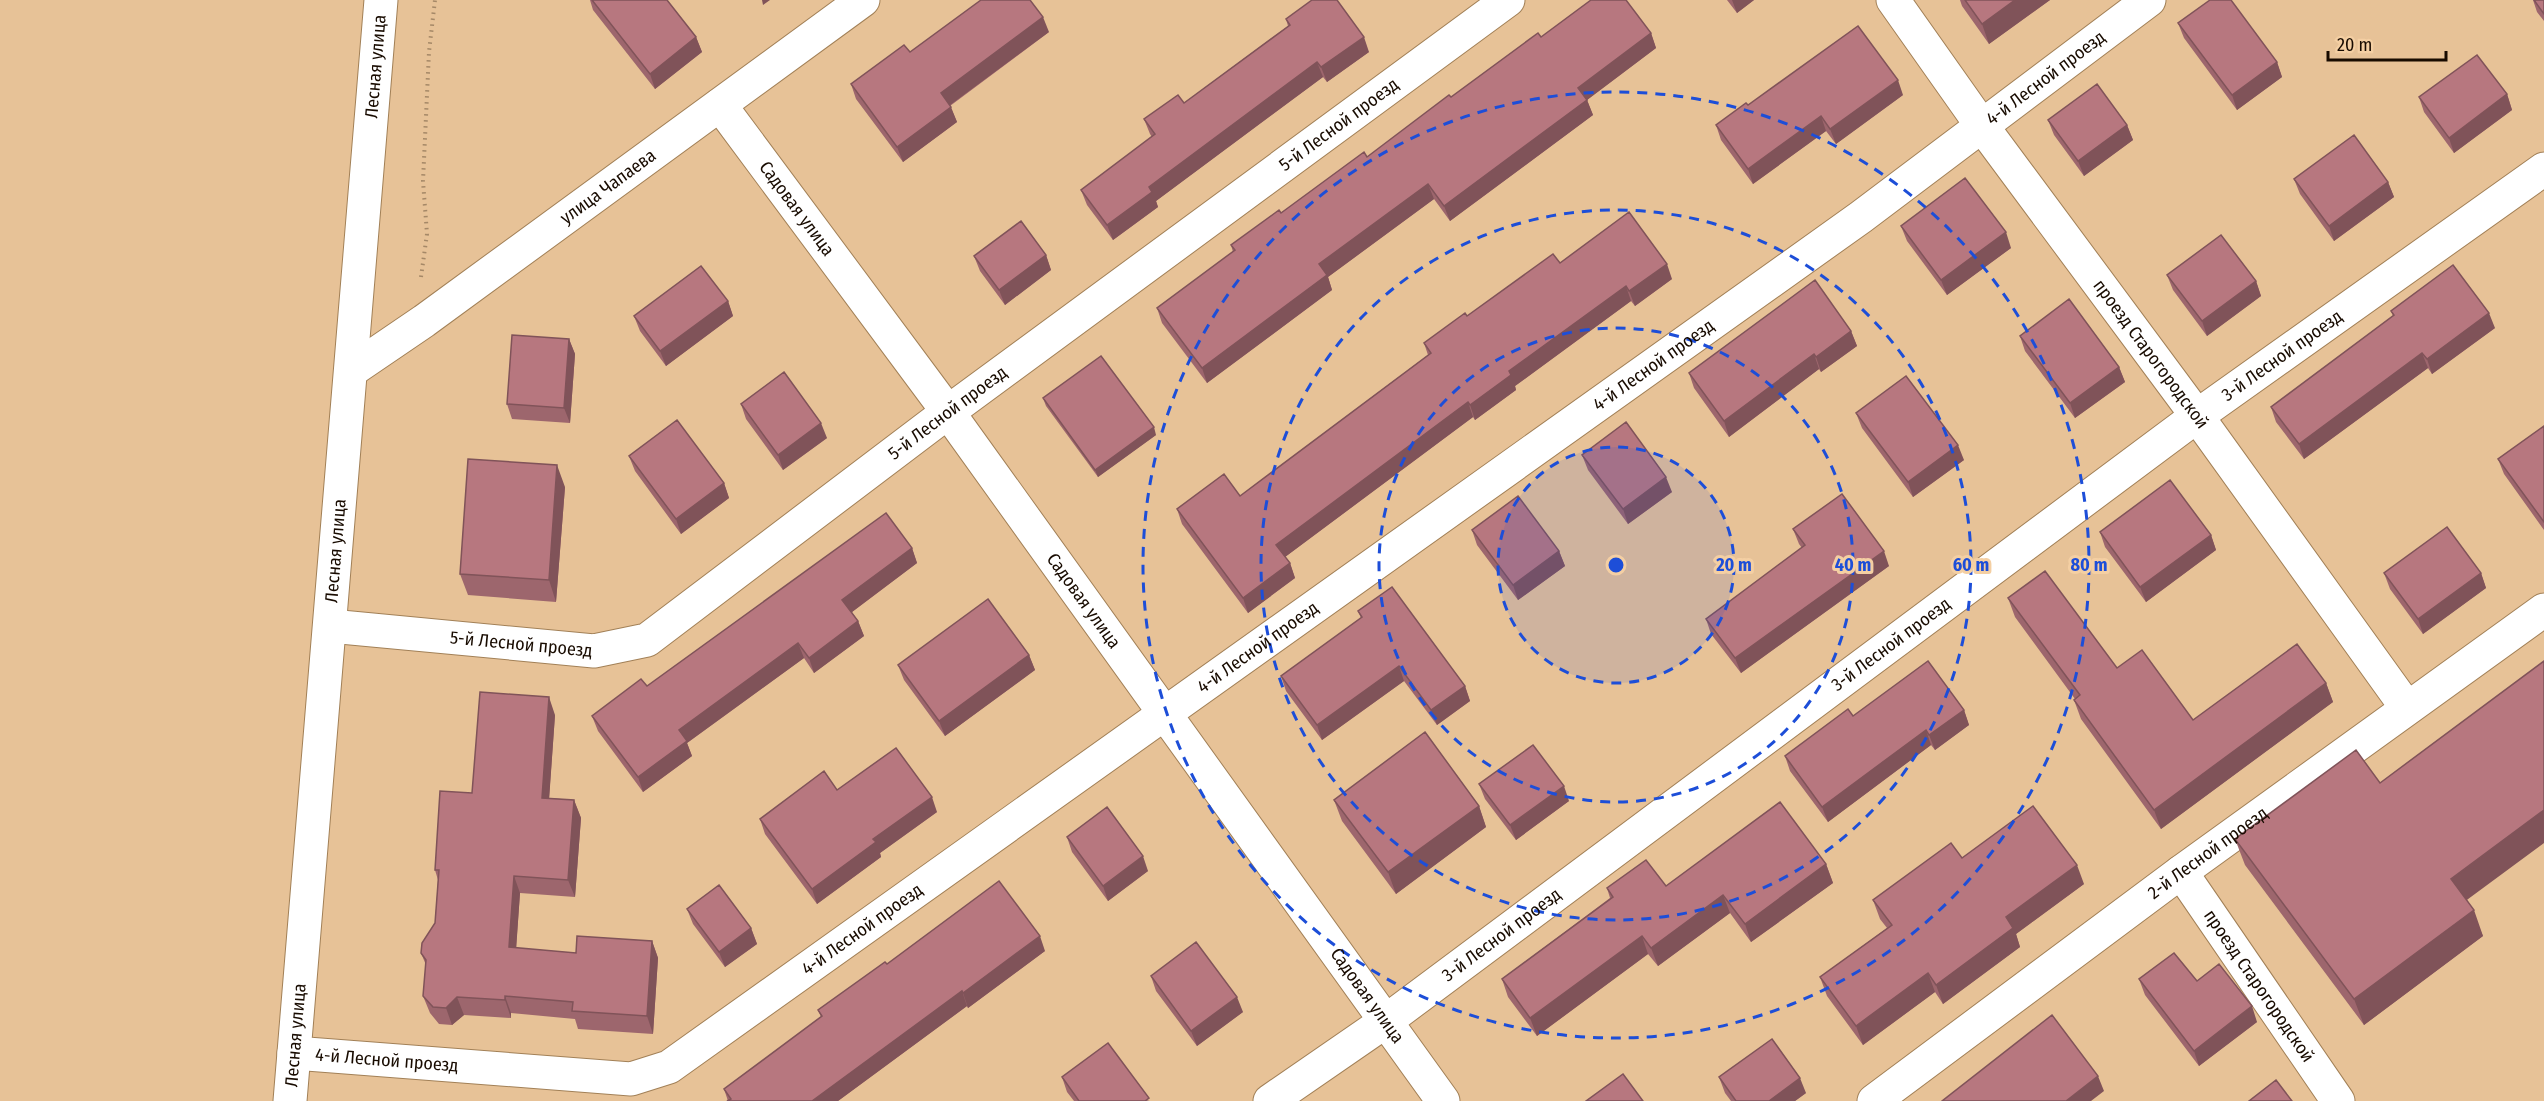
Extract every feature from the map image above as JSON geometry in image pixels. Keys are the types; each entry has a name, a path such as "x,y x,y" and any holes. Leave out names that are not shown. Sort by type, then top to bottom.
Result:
{"street":[{"name":"Лесная улица","path":"290,1101 381,0"},
{"name":"улица Чапаева","path":"352,370 863,0"},
{"name":"5-й Лесной проезд","path":"330,626 594,651 647,640 948,412 1508,0"},
{"name":"проезд Старогородской","path":"1893,0 1982,126 2197,416 2407,708"},
{"name":"4-й Лесной проезд","path":"294,1053 631,1079 669,1067 1861,217 2149,0"},
{"name":"Садовая улица","path":"720,105 948,412 1443,1101"},
{"name":"3-й Лесной проезд","path":"1270,1101 1386,1021 2197,416 2544,169"},
{"name":"2-й Лесной проезд","path":"1874,1101 2181,872 2544,610"},
{"name":"проезд Старогородской","path":"2181,872 2338,1101"}],"path":[{"path":"420,279 427,234 423,181 429,52 435,0"}],"building":[{"path":"592,0 667,0 696,37 650,74"},
{"path":"981,0 1030,0 1043,17 941,93 951,107 897,147 851,84 904,45 910,52"},
{"path":"1312,0 1337,0 1364,37 1321,67 1317,62 1149,187 1152,192 1107,225 1081,190 1155,134 1144,119 1178,95 1184,103 1290,25 1286,19"},
{"path":"1591,0 1626,0 1651,33 1578,88 1587,100 1444,206 1428,184 1319,264 1327,275 1202,368 1157,308 1235,250 1231,245 1279,210 1281,213 1364,152 1367,157 1449,95 1451,97 1538,33 1541,37"},
{"path":"1965,0 2015,0 1982,24"},
{"path":"2210,0 2231,0 2277,62 2232,95 2178,23"},
{"path":"2534,0 2544,0 2544,14"},
{"path":"1858,26 1898,80 1830,129 1821,116 1748,169 1716,125 1746,103 1748,105"},
{"path":"2477,55 2507,94 2449,138 2419,97"},
{"path":"2097,84 2127,125 2078,161 2048,120"},
{"path":"2354,135 2388,182 2329,226 2294,179"},
{"path":"1965,178 2006,232 1941,280 1901,226"},
{"path":"1629,212 1667,264 1629,291 1626,286 1509,371 1511,375 1470,405 1468,402 1276,545 1290,563 1243,598 1177,509 1224,474 1240,496 1431,353 1424,343 1465,313 1467,316 1553,254 1560,263"},
{"path":"1021,221 1046,255 999,290 974,256"},
{"path":"2221,235 2256,281 2202,321 2167,275"},
{"path":"2453,265 2489,313 2427,359 2422,353 2299,444 2271,407 2394,315 2391,311"},
{"path":"701,266 728,301 660,351 634,316"},
{"path":"1815,280 1851,331 1816,357 1814,354 1724,421 1689,373"},
{"path":"2069,299 2119,367 2070,403 2020,336"},
{"path":"512,335 569,339 564,408 507,404"},
{"path":"1101,356 1154,427 1095,470 1043,398"},
{"path":"784,372 821,423 778,455 741,404"},
{"path":"1906,376 1958,445 1908,482 1856,413"},
{"path":"677,420 724,483 676,519 629,456"},
{"path":"1626,422 1666,477 1623,509 1582,455"},
{"path":"2544,426 2544,522 2498,459"},
{"path":"468,459 557,465 549,580 460,574"},
{"path":"2170,480 2211,535 2140,587 2100,532"},
{"path":"1842,494 1884,551 1735,658 1706,619 1805,545 1793,529"},
{"path":"1518,496 1559,551 1513,585 1472,530"},
{"path":"886,513 912,548 842,600 858,621 809,658 798,643 679,730 687,741 638,777 592,716 641,679 647,686"},
{"path":"2447,527 2481,573 2418,619 2384,573"},
{"path":"2045,571 2117,668 2142,650 2193,720 2297,644 2326,683 2154,810 2074,700 2080,695 2008,598"},
{"path":"1392,587 1465,686 1431,710 1399,666 1317,725 1281,676 1362,617 1358,611"},
{"path":"988,599 1029,655 939,721 898,665"},
{"path":"1928,661 1964,710 1929,735 1926,730 1822,807 1785,756 1848,709 1853,716"},
{"path":"2544,661 2544,810 2451,879 2474,910 2354,999 2235,839 2356,750 2380,783"},
{"path":"480,692 549,697 542,798 574,800 568,880 514,876 509,947 576,953 577,936 652,941 647,1016 572,1011 573,1002 505,996 505,1000 457,997 446,1008 433,1007 423,996 426,960 421,953 422,943 435,923 439,870 435,870 440,791 472,793"},
{"path":"1425,732 1479,806 1388,872 1334,800"},
{"path":"1533,745 1564,786 1510,825 1479,784"},
{"path":"896,748 932,797 873,839 876,842 812,889 760,819 824,771 837,790"},
{"path":"1780,802 1826,864 1745,924 1723,895 1651,948 1642,936 1530,1018 1502,979 1613,897 1607,888 1646,860 1666,886"},
{"path":"2033,806 2077,865 2006,917 2013,928 1936,985 1928,973 1856,1026 1820,977 1892,925 1873,900 1951,843 1962,858"},
{"path":"1107,807 1143,856 1103,886 1067,837"},
{"path":"999,881 1040,936 812,1101 727,1101 731,1099 724,1089 822,1016 818,1010 885,962 887,964"},
{"path":"719,885 751,928 719,952 687,909"},
{"path":"1196,942 1237,997 1191,1031 1151,976"},
{"path":"2174,953 2197,981 2219,964 2252,1006 2194,1051 2139,979"},
{"path":"2052,1015 2098,1076 2066,1101 1942,1101"},
{"path":"1772,1039 1800,1078 1769,1101 1736,1101 1719,1077"},
{"path":"1108,1043 1149,1098 1145,1101 1079,1101 1062,1077"},
{"path":"1623,1074 1643,1101 1586,1101"},
{"path":"2276,1080 2292,1101 2249,1101"}]}
